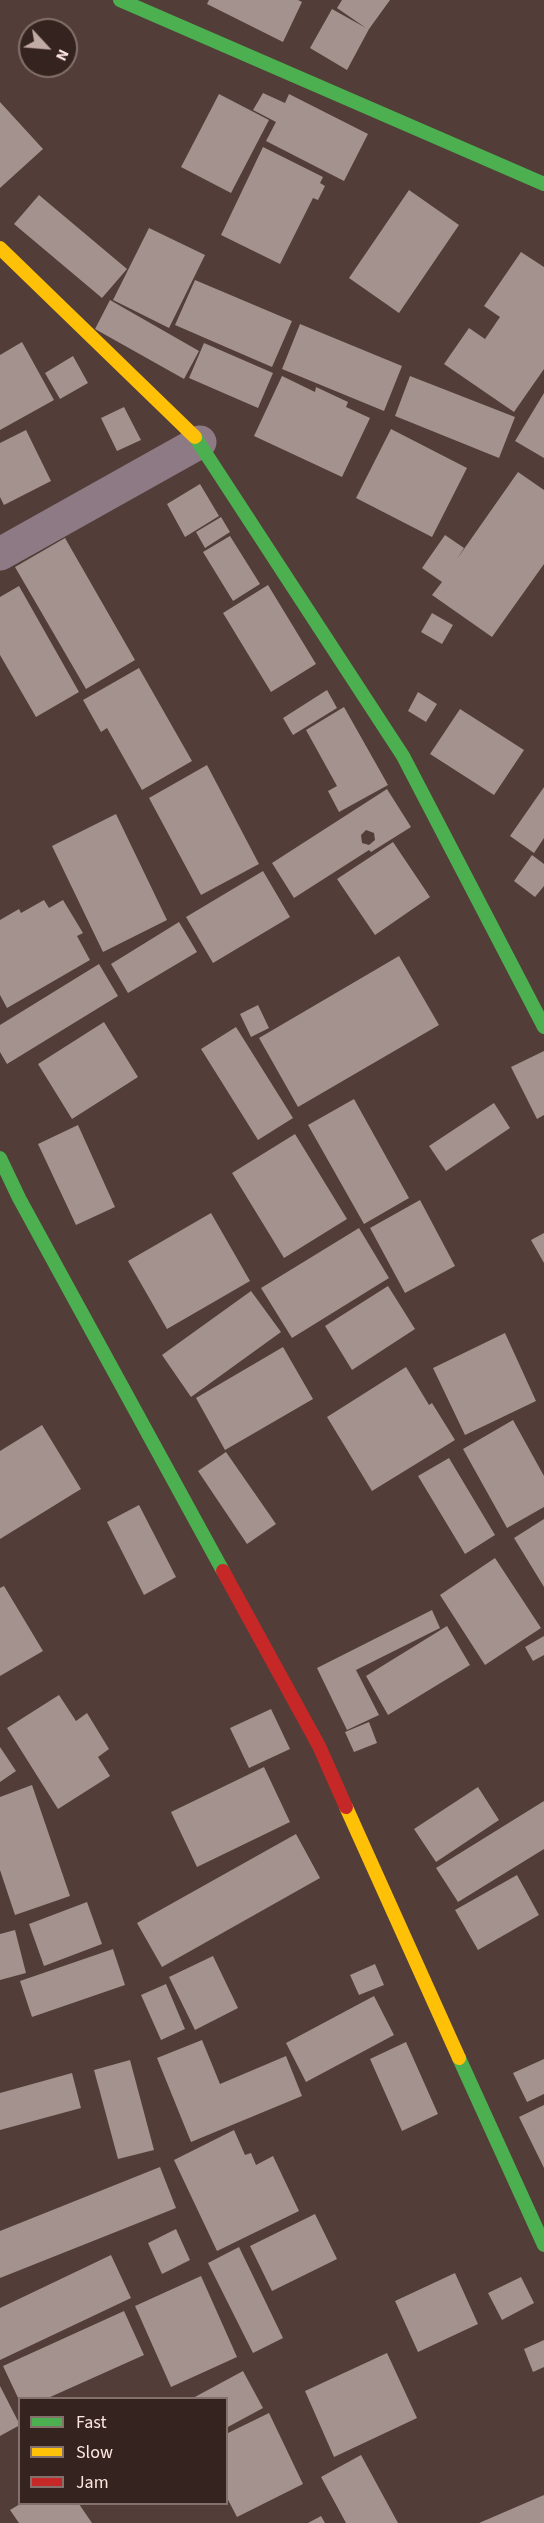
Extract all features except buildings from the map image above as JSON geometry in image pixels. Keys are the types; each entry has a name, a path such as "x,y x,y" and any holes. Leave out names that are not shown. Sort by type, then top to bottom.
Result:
{"street":[{"path":"120,0 544,184"},
{"path":"0,248 200,442 403,756 544,1028"},
{"path":"0,554 200,442"},
{"path":"0,1158 24,1209 319,1746 544,2245"}],"traffic: fast":[{"path":"120,0 544,184"},
{"path":"195,437 403,756 544,1027"},
{"path":"0,1158 19,1198 223,1571"},
{"path":"459,2058 544,2245"}],"traffic: slow":[{"path":"0,248 195,437"},
{"path":"346,1807 459,2058"}],"traffic: jam":[{"path":"223,1571 319,1746 346,1807"}]}
